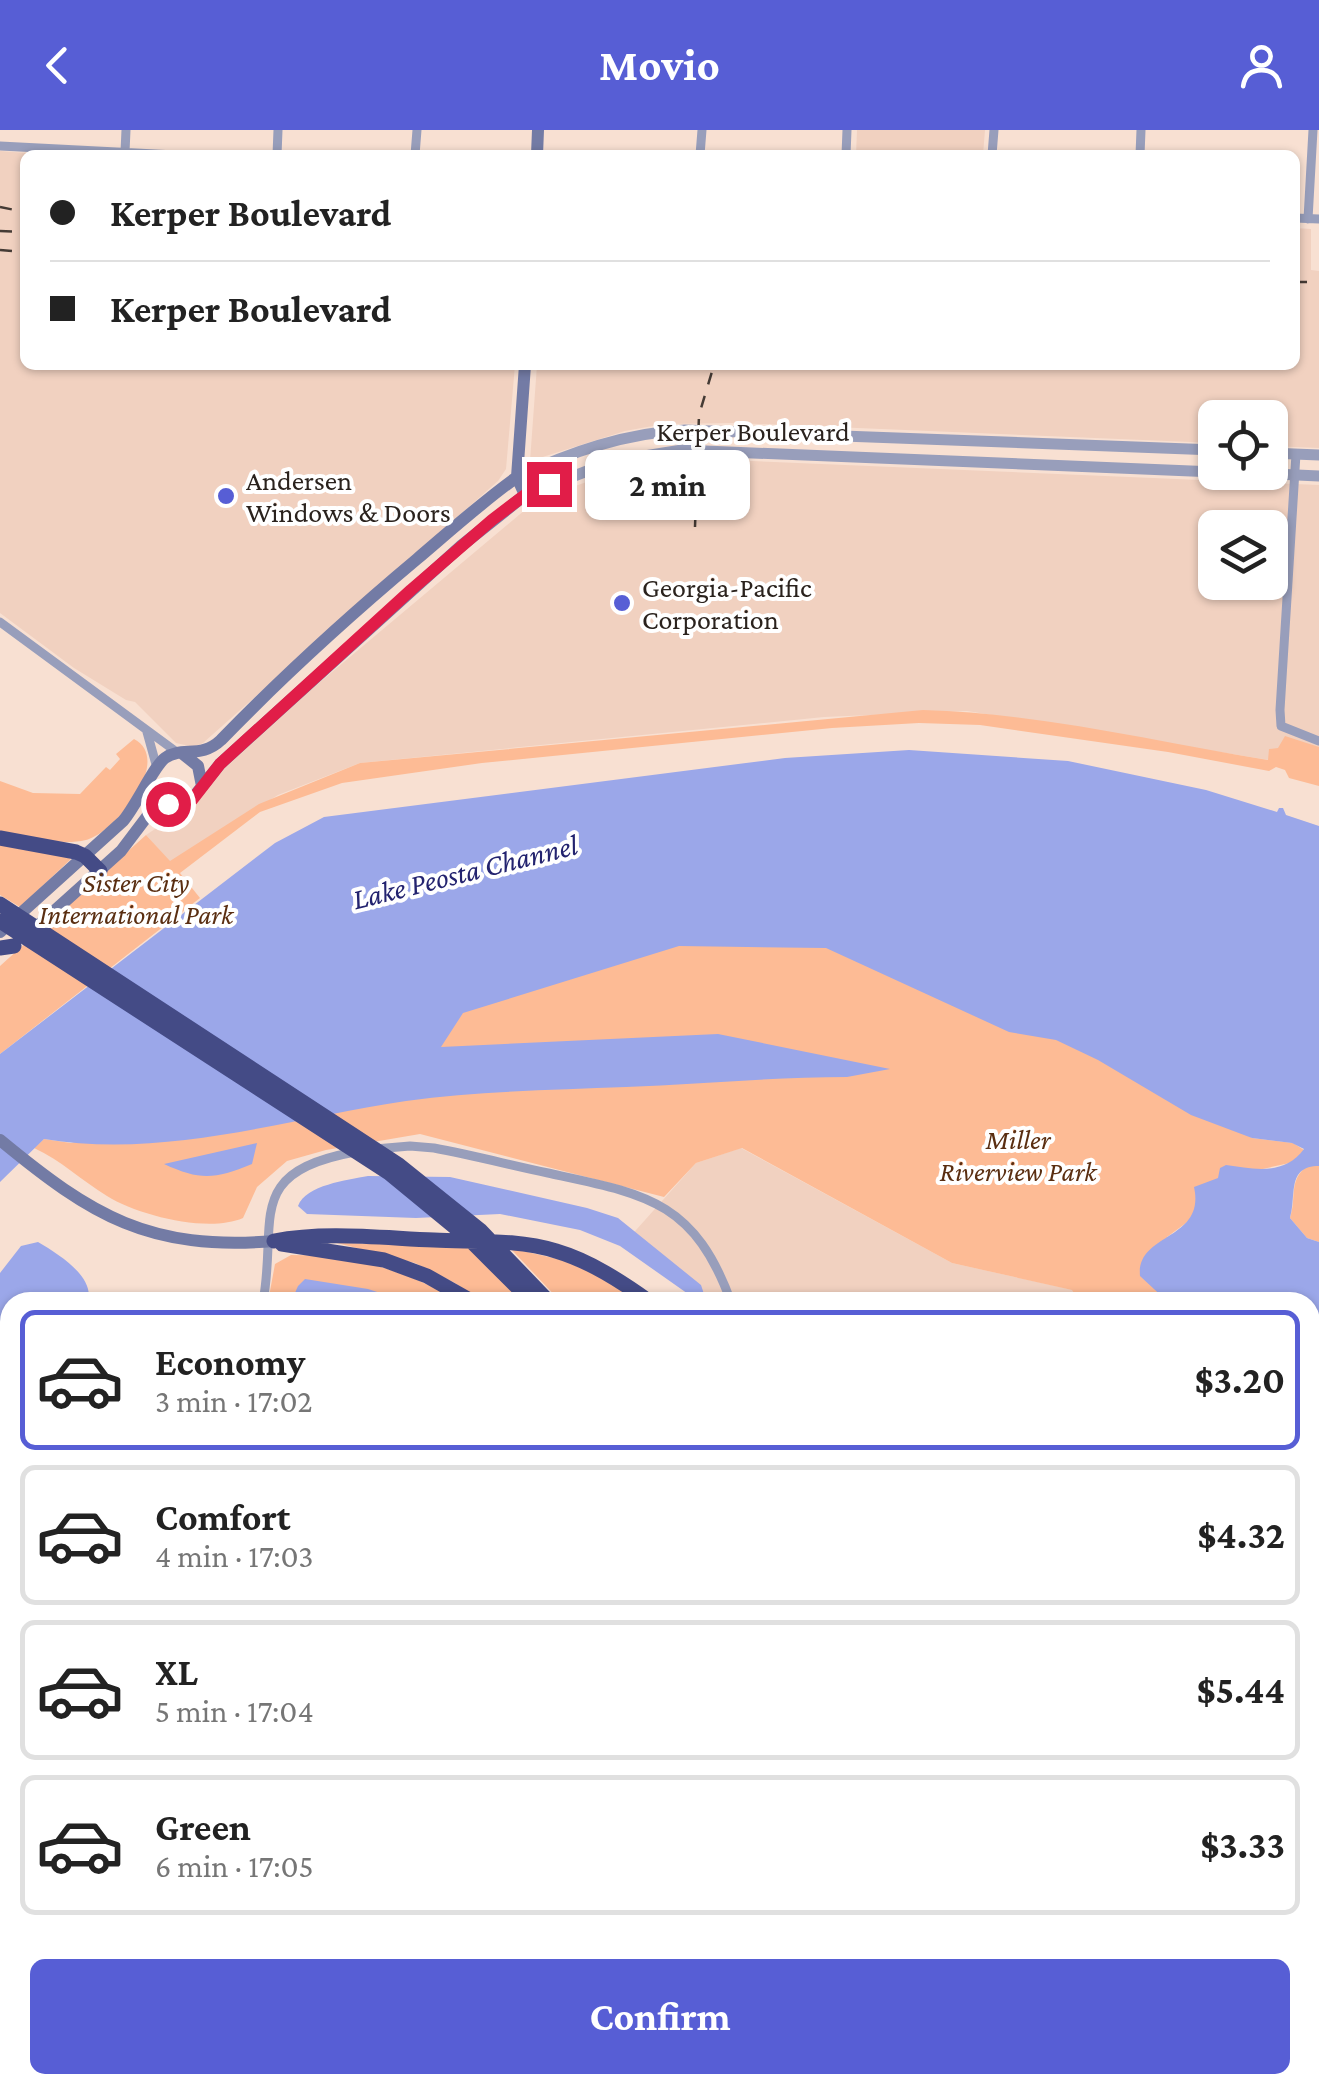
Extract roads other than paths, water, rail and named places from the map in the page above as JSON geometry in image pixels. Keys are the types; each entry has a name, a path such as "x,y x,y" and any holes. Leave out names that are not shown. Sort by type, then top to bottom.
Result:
{"highway":[{"path":"0,838 85,856 100,871"},
{"path":"0,904 400,1165 480,1230 539,1292"},
{"path":"0,920 389,1172 468,1238 522,1292"},
{"path":"270,1242 347,1238 516,1244 556,1251 593,1266 634,1292"},
{"path":"270,1242 384,1260 427,1276 455,1292"}],"main road":[{"path":"525,370 517,477 525,495"},
{"name":"Kerper Boulevard","path":"0,932 132,810 165,758 198,753 218,742 241,716 388,583 517,477"},
{"name":"Kerper Boulevard","path":"0,959 7,947 121,851 149,812 192,800 220,764 411,590 525,495"},
{"path":"181,754 198,766 202,786"},
{"path":"156,770 159,794 173,804"},
{"path":"0,1140 84,1204 112,1219 156,1234 190,1240 270,1242"}],"street":[{"path":"1313,130 1314,219"},
{"path":"0,146 83,150"},
{"name":"Kerper Boulevard","path":"517,477 608,442 685,430 1198,449"},
{"name":"Kerper Boulevard","path":"525,495 596,466 682,450 1198,471"},
{"path":"1288,453 1319,455"},
{"path":"1296,454 1280,710 1282,726 1319,741"},
{"path":"1288,475 1319,476"},
{"path":"0,622 181,754"},
{"path":"146,730 156,770"},
{"path":"264,1292 270,1242 268,1218 286,1182 302,1169 328,1158 410,1146 596,1184 652,1200 677,1216 701,1240 727,1292"}],"water":[{"name":"Lake Peosta Channel","path":"909,750 1068,761 1206,790 1277,812 1283,808 1286,815 1319,826 1319,1166 1309,1167 1297,1177 1290,1218 1307,1238 1319,1242 1319,1292 1157,1292 1140,1276 1148,1251 1190,1218 1195,1205 1194,1187 1218,1178 1220,1168 1226,1165 1278,1167 1304,1149 1292,1143 1252,1138 1191,1115 1056,1040 1009,1032 826,948 679,946 463,1013 441,1047 718,1034 890,1069 847,1077 433,1098 181,1141 90,1144 44,1139 0,1182 0,1054 275,843 324,817 785,758"},
{"path":"257,1143 252,1164 228,1173 198,1175 164,1164"},
{"path":"368,1176 450,1177 587,1208 618,1218 701,1285 703,1292 685,1292 620,1246 580,1230 500,1214 416,1218 307,1214 298,1206 309,1193"},
{"path":"38,1242 64,1259 81,1275 89,1292 0,1292 0,1273 21,1246"},
{"path":"305,1279 377,1292 295,1292"}],"railway":[{"path":"0,207 20,211"},
{"path":"0,231 20,232"},
{"path":"0,250 20,252"},
{"path":"1300,282 1319,282"},
{"path":"695,527 699,415 712,370"}],"place":[{"name":"Andersen Windows & Doors","path":"226,496"},
{"name":"Georgia-Pacific Corporation","path":"622,603"}],"park label":[{"name":"Sister City International Park","path":"136,898"},
{"name":"Miller Riverview Park","path":"1018,1155"}]}
